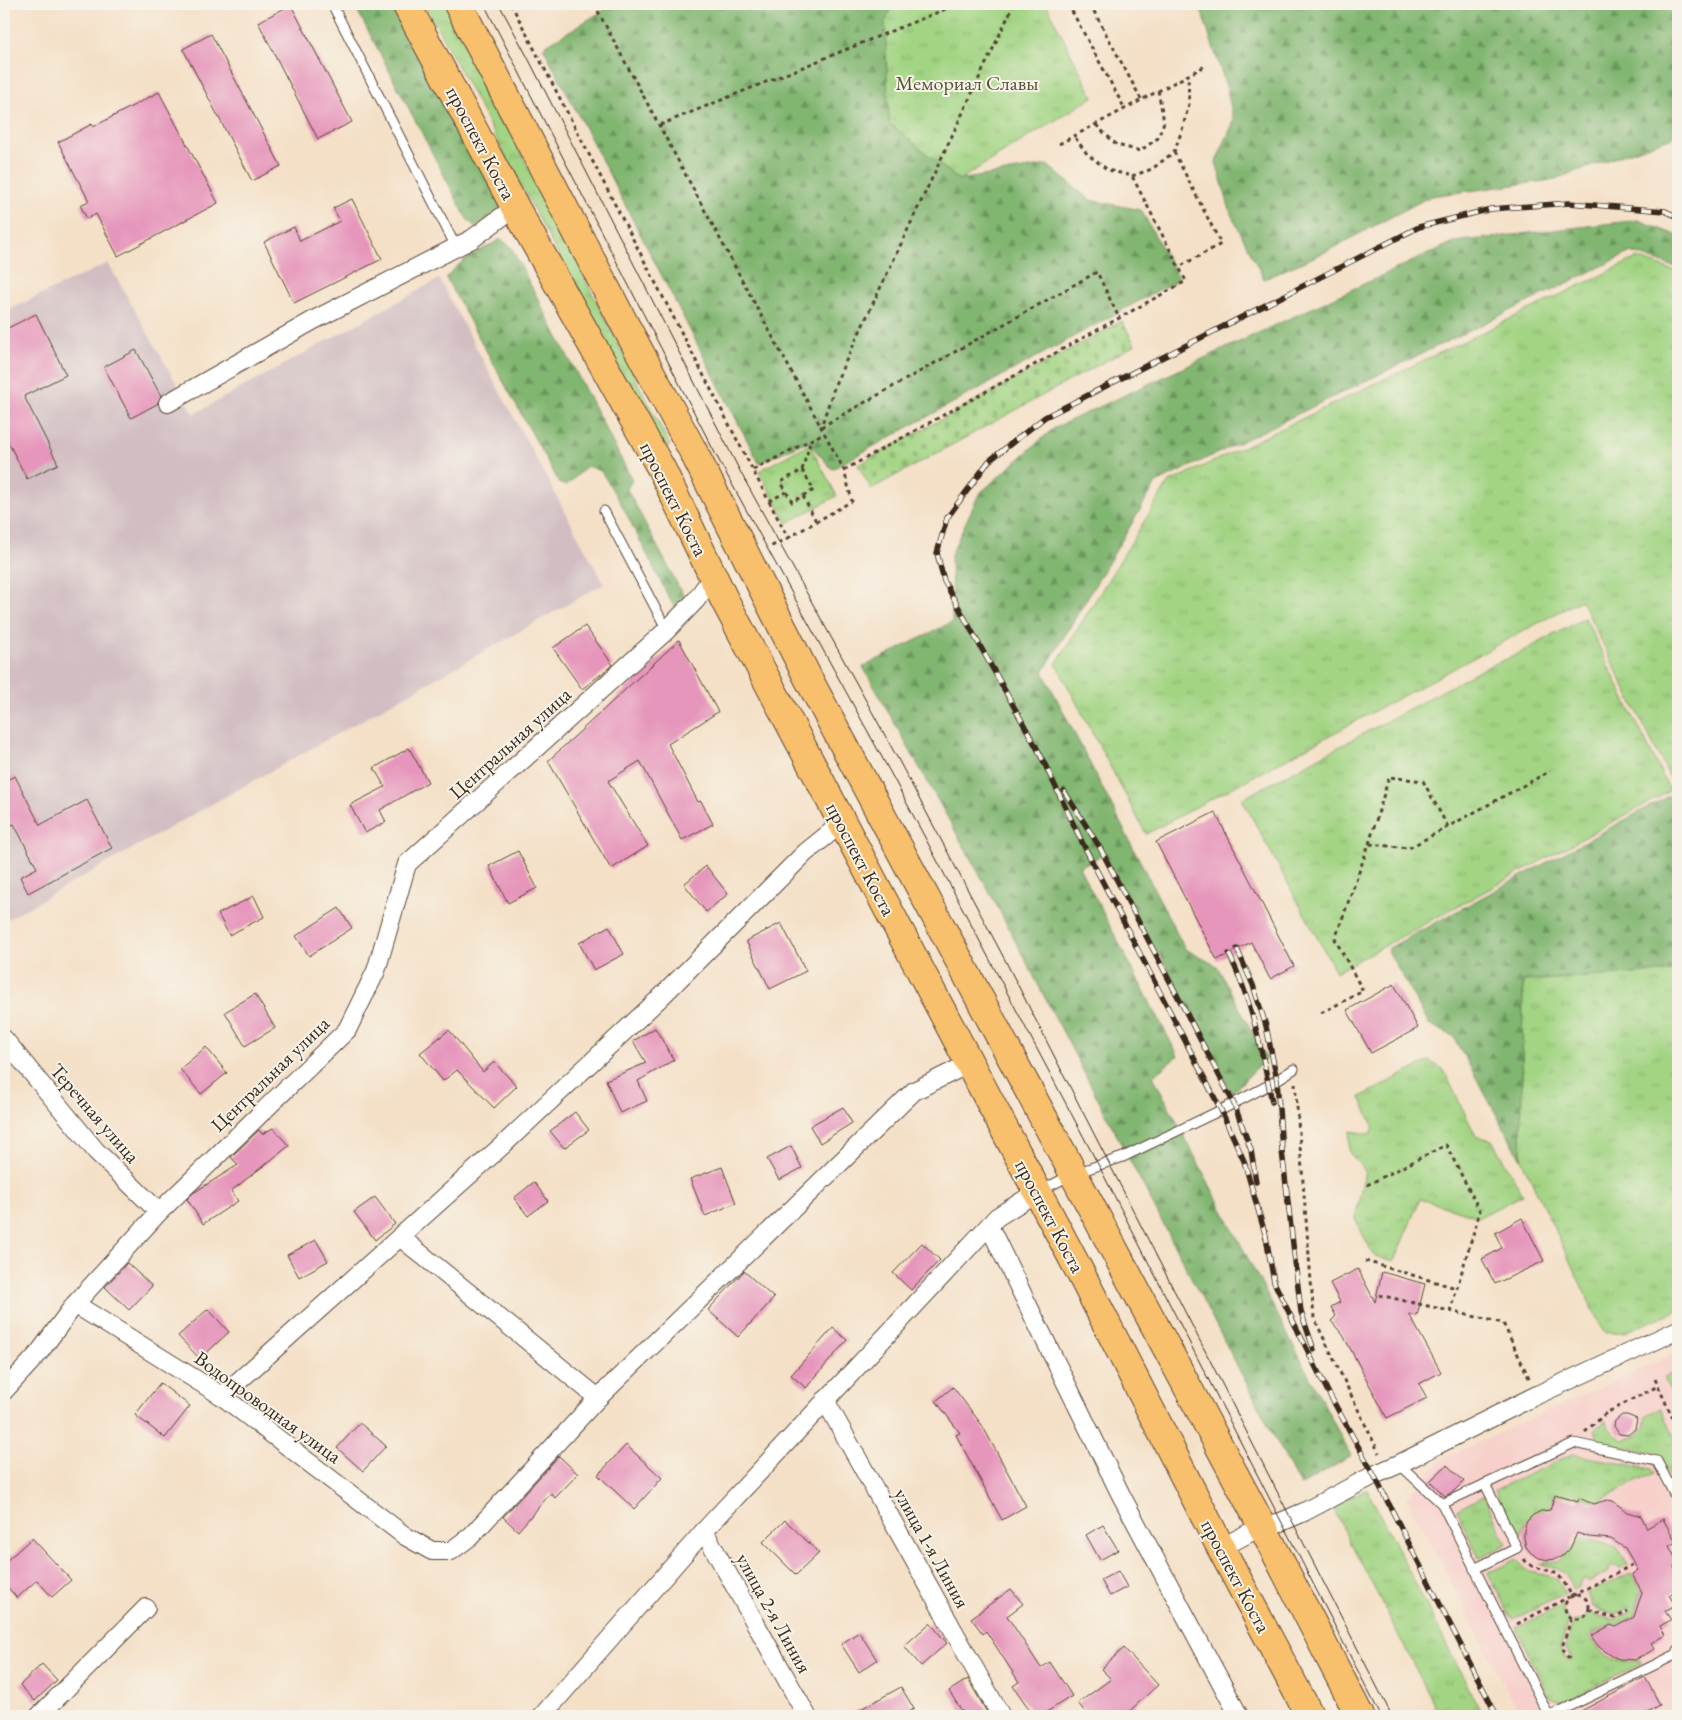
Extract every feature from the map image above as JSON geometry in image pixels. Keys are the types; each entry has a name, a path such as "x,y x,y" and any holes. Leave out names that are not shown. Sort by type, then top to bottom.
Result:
{"main road":[{"name":"проспект Коста","path":"406,4 515,207 662,470 713,576 842,824 1082,1276 1220,1548 1310,1716"},
{"name":"проспект Коста","path":"458,4 748,558 808,678 1262,1526 1360,1716"},
{"path":"693,534 726,516"}],"street":[{"path":"168,403 314,320 472,239 515,207"},
{"name":"Центральная улица","path":"4,1391 38,1354 76,1304 159,1212 347,1030 376,971 407,864 667,630 696,600 713,576"},
{"path":"222,1396 511,1137 662,997 805,853 842,824"},
{"name":"Теречная улица","path":"4,1039 96,1151 159,1212"},
{"path":"400,1236 598,1398 914,1091 970,1063"},
{"path":"542,1716 704,1531 997,1217 1037,1192"},
{"path":"989,1226 1121,1495 1239,1716"},
{"name":"Водопроводная улица","path":"76,1304 222,1396 405,1536 432,1551 451,1551 471,1536 598,1398"},
{"path":"1220,1548 1262,1526 1281,1522 1304,1512 1537,1395 1678,1330"},
{"name":"улица 1-я Линия","path":"825,1400 1001,1716"},
{"name":"улица 2-я Линия","path":"704,1531 807,1716"},
{"path":"39,1716 146,1608"}],"lane":[{"path":"332,4 456,247"},
{"path":"604,511 667,630"},
{"path":"1037,1192 1073,1174 1123,1157 1269,1086 1294,1069"},
{"path":"1442,1504 1574,1443 1656,1461 1678,1502"},
{"path":"1393,1467 1442,1504 1550,1716 1678,1653"},
{"path":"1474,1569 1517,1548 1485,1484"}],"path":[{"path":"511,4 788,538"},
{"path":"594,4 844,470 852,501 817,523 748,558"},
{"path":"660,125 958,4"},
{"path":"820,427 836,382 1014,4"},
{"path":"1068,4 1125,109"},
{"path":"1090,4 1142,99"},
{"path":"1059,144 1206,66"},
{"path":"1074,136 1086,154 1108,170 1132,176 1152,169 1174,152 1189,104 1188,75"},
{"path":"1096,124 1117,145 1140,151 1158,138 1164,122 1158,90"},
{"path":"1174,152 1222,244 1179,267"},
{"path":"844,470 1186,281 1132,176"},
{"path":"820,427 1097,272 1119,318"},
{"path":"753,470 824,432"},
{"path":"802,471 814,490 792,502 781,482 802,471 811,440"},
{"path":"769,502 786,492"},
{"path":"802,496 817,523"},
{"path":"1369,844 1409,848 1550,771"},
{"path":"1321,1013 1362,991 1335,938 1369,844 1389,776 1423,781 1448,827"},
{"path":"1294,1069 1314,1318 1393,1467"},
{"path":"1367,1185 1446,1145 1480,1211 1450,1310"},
{"path":"1365,1261 1456,1288"},
{"path":"1380,1295 1503,1323 1537,1395"},
{"path":"1655,1379 1678,1430"},
{"path":"1574,1443 1606,1412 1658,1386"},
{"path":"1517,1548 1525,1562 1558,1575 1572,1596"},
{"path":"1506,1630 1632,1566"},
{"path":"1572,1596 1583,1596 1589,1605 1589,1610 1582,1618 1572,1617 1566,1611 1566,1606 1572,1596"},
{"path":"1589,1610 1615,1618 1628,1611"},
{"path":"1569,1659 1562,1647 1572,1617"}],"shaded area":[{"path":"108,263 194,414 439,279 604,584 4,921 4,312"},
{"path":"1678,1352 1678,1716 1521,1716 1406,1497 1442,1459"}],"green space":[{"path":"354,4 396,4 502,209 476,228 467,219"},
{"path":"425,4 445,4 670,446 661,449"},
{"path":"614,4 893,4 885,22 889,123 959,180 1047,165 1090,200 1141,210 1179,279 832,469 807,441 759,463 543,47"},
{"name":"Мемориал Славы","path":"893,4 1046,4 1093,97 959,180 889,124 884,21"},
{"path":"1199,4 1678,4 1678,135 1552,180 1431,196 1323,253 1264,279 1231,214 1216,162 1234,121 1226,86"},
{"path":"1638,220 1678,236 1678,268 1631,252 1156,483 1043,672 1185,949 1217,966 1266,1058 1232,1093 1163,960 1139,924 1104,854 1079,867 1178,1056 1153,1076 1351,1456 1300,1486 995,902 863,667 952,622 951,554 979,494 1054,428 1454,242"},
{"path":"501,239 511,247 632,480 627,489 684,597 682,605 675,607 670,600 623,507 601,471 587,466 567,485 560,484 446,278 464,261"},
{"path":"1637,258 1678,272 1678,781 1673,784 1581,600 1146,834 1056,664 1168,483"},
{"path":"1122,321 1135,345 871,489 858,465"},
{"path":"809,444 837,496 787,523 759,471"},
{"path":"1585,618 1670,791 1336,972 1242,799 1483,669 1516,655"},
{"path":"1678,791 1678,971 1523,981 1521,1159 1453,1036 1429,1024 1387,949"},
{"path":"1678,971 1678,1310 1625,1332 1604,1333 1521,1159 1523,981"},
{"path":"1429,1061 1443,1069 1476,1136 1492,1140 1523,1195 1479,1217 1420,1199 1394,1261 1374,1256 1355,1219 1365,1171 1349,1152 1350,1131 1370,1134 1374,1128 1360,1097"},
{"path":"1678,1369 1678,1408 1664,1378"},
{"path":"1661,1408 1678,1445 1678,1494 1657,1453 1609,1445 1598,1440 1595,1429 1606,1421 1613,1432 1623,1440 1638,1436 1644,1427 1646,1415"},
{"path":"1572,1454 1651,1469 1654,1473 1596,1502 1579,1497 1555,1494 1549,1508 1533,1514 1529,1518 1521,1538 1516,1535 1495,1490"},
{"path":"1367,1489 1483,1716 1440,1716 1332,1506"},
{"path":"1484,1496 1507,1544 1479,1558 1456,1510"},
{"path":"1578,1537 1617,1547 1628,1564 1620,1568 1615,1566 1609,1568 1607,1573 1590,1582 1585,1579 1580,1581 1579,1587 1573,1590 1565,1574 1552,1567 1539,1564 1559,1561 1577,1544"},
{"path":"1517,1559 1530,1572 1557,1579 1565,1594 1512,1620 1488,1573"},
{"path":"1631,1573 1638,1585 1642,1583 1643,1585 1634,1616 1616,1625 1611,1624 1590,1636 1610,1658 1623,1661 1640,1661 1641,1664 1564,1702 1550,1697 1516,1628 1563,1606 1562,1612 1569,1620 1560,1648 1567,1661 1572,1660 1565,1647 1574,1621 1585,1618 1590,1613 1615,1620 1630,1611 1628,1608 1615,1615 1592,1607 1587,1593"}],"building":[{"path":"291,5 352,122 318,139 258,22"},
{"path":"211,34 281,166 252,181 183,49"},
{"path":"159,92 218,203 118,256 96,214 87,219 80,205 89,201 58,142 92,124 93,127"},
{"path":"352,199 382,259 294,303 264,242 294,227 300,241 340,221 333,208"},
{"path":"36,314 66,375 24,396 58,464 27,479 4,434 4,330"},
{"path":"136,350 161,396 157,404 131,418 104,367"},
{"path":"585,626 613,665 582,689 553,648"},
{"path":"679,640 718,712 668,744 698,802 701,801 713,824 682,840 640,761 608,781 648,846 611,869 548,761"},
{"path":"409,748 428,782 380,810 386,822 365,833 350,805 385,787 374,768"},
{"path":"15,776 40,825 87,800 112,848 28,893 20,877 37,868 14,824 4,829 4,781"},
{"path":"1215,812 1294,966 1270,979 1251,942 1217,960 1156,842"},
{"path":"518,851 537,888 508,903 489,866"},
{"path":"706,866 728,894 706,912 684,884"},
{"path":"254,896 264,917 229,935 218,914"},
{"path":"339,908 352,928 309,956 296,936"},
{"path":"781,923 806,971 770,989 746,941"},
{"path":"609,926 624,954 594,970 579,943"},
{"path":"1394,984 1418,1028 1371,1053 1347,1010"},
{"path":"255,994 275,1028 245,1046 225,1012"},
{"path":"655,1028 674,1060 638,1081 647,1101 620,1113 606,1080 646,1063 633,1041"},
{"path":"449,1030 483,1072 494,1062 517,1086 494,1108 457,1070 443,1081 420,1053"},
{"path":"206,1047 227,1073 201,1094 180,1069"},
{"path":"843,1107 852,1123 820,1143 810,1126"},
{"path":"575,1112 589,1130 564,1148 550,1131"},
{"path":"273,1128 289,1146 231,1191 238,1201 203,1224 187,1199 193,1193 238,1165 231,1157 259,1130 262,1134"},
{"path":"791,1146 802,1168 779,1180 767,1159"},
{"path":"722,1167 736,1203 705,1216 690,1179"},
{"path":"534,1182 548,1201 528,1216 514,1198"},
{"path":"375,1197 395,1224 375,1240 354,1212"},
{"path":"1522,1218 1544,1261 1495,1284 1482,1259 1502,1248 1495,1233"},
{"path":"316,1240 328,1261 299,1277 287,1255"},
{"path":"922,1243 940,1260 911,1290 893,1273"},
{"path":"127,1263 152,1286 129,1310 105,1287"},
{"path":"1358,1269 1375,1302 1382,1272 1425,1284 1417,1316 1409,1314 1441,1372 1419,1384 1427,1398 1387,1418 1343,1335 1331,1321 1336,1316 1331,1307 1340,1302 1330,1283"},
{"path":"744,1271 774,1298 738,1337 708,1310"},
{"path":"208,1309 229,1332 200,1359 178,1336"},
{"path":"833,1328 847,1340 806,1388 791,1375"},
{"path":"160,1383 190,1406 165,1438 135,1415"},
{"path":"953,1387 982,1425 1026,1506 1002,1520 956,1435 960,1433 936,1401"},
{"path":"1622,1415 1637,1419 1635,1429 1628,1435 1619,1434 1614,1426 1615,1421"},
{"path":"360,1423 386,1446 363,1471 337,1448"},
{"path":"626,1445 662,1478 634,1509 598,1475"},
{"path":"559,1456 578,1474 555,1498 551,1493 518,1531 503,1517"},
{"path":"1447,1465 1464,1481 1454,1491 1445,1496 1430,1481"},
{"path":"1555,1495 1578,1502 1579,1498 1593,1504 1607,1500 1613,1501 1627,1512 1641,1516 1647,1528 1663,1519 1676,1542 1669,1546 1677,1561 1674,1567 1678,1575 1678,1590 1669,1595 1675,1605 1665,1611 1671,1620 1660,1626 1665,1635 1651,1643 1655,1649 1635,1660 1619,1659 1599,1647 1591,1636 1611,1625 1615,1627 1634,1617 1642,1592 1632,1574 1638,1570 1625,1548 1611,1539 1589,1537 1577,1533 1570,1549 1556,1559 1539,1558 1526,1547 1524,1530 1527,1521 1541,1511 1550,1510"},
{"path":"785,1520 819,1553 796,1575 763,1542"},
{"path":"1103,1525 1118,1550 1100,1560 1086,1535"},
{"path":"32,1538 71,1580 52,1597 37,1580 17,1598 4,1583 4,1563"},
{"path":"1118,1571 1127,1587 1110,1596 1101,1580"},
{"path":"1011,1589 1023,1604 1007,1616 1041,1668 1050,1662 1072,1696 1040,1716 1034,1716 1013,1686 1019,1682 986,1631 983,1634 971,1618"},
{"path":"930,1623 947,1643 921,1666 904,1646"},
{"path":"859,1632 877,1660 859,1672 841,1644"},
{"path":"1124,1648 1158,1685 1124,1716 1088,1716 1078,1703 1111,1679 1101,1669"},
{"path":"42,1664 57,1680 35,1701 20,1685"},
{"path":"1645,1677 1660,1705 1640,1716 1572,1716"},
{"path":"968,1679 988,1714 985,1716 965,1716 949,1691"},
{"path":"901,1687 914,1709 900,1716 848,1716"}],"tram line":[{"path":"484,4 716,455 895,781 1099,1166 1381,1716"},
{"path":"499,4 742,475 898,759 1004,958 1392,1716"}],"railway":[{"path":"1266,1237 1244,1161 1221,1110 1082,842 1038,750 944,581 937,553 947,518 989,461 1045,417 1419,227 1491,209 1569,203 1665,211 1678,217"},
{"path":"1064,791 1099,846 1234,1104 1251,1150 1256,1182"},
{"path":"1237,949 1253,985 1266,1026 1277,1080 1282,1151 1301,1312 1314,1350"},
{"path":"1229,954 1250,1008 1272,1102"},
{"path":"1265,1231 1274,1282 1327,1390 1374,1475 1497,1716"}]}
